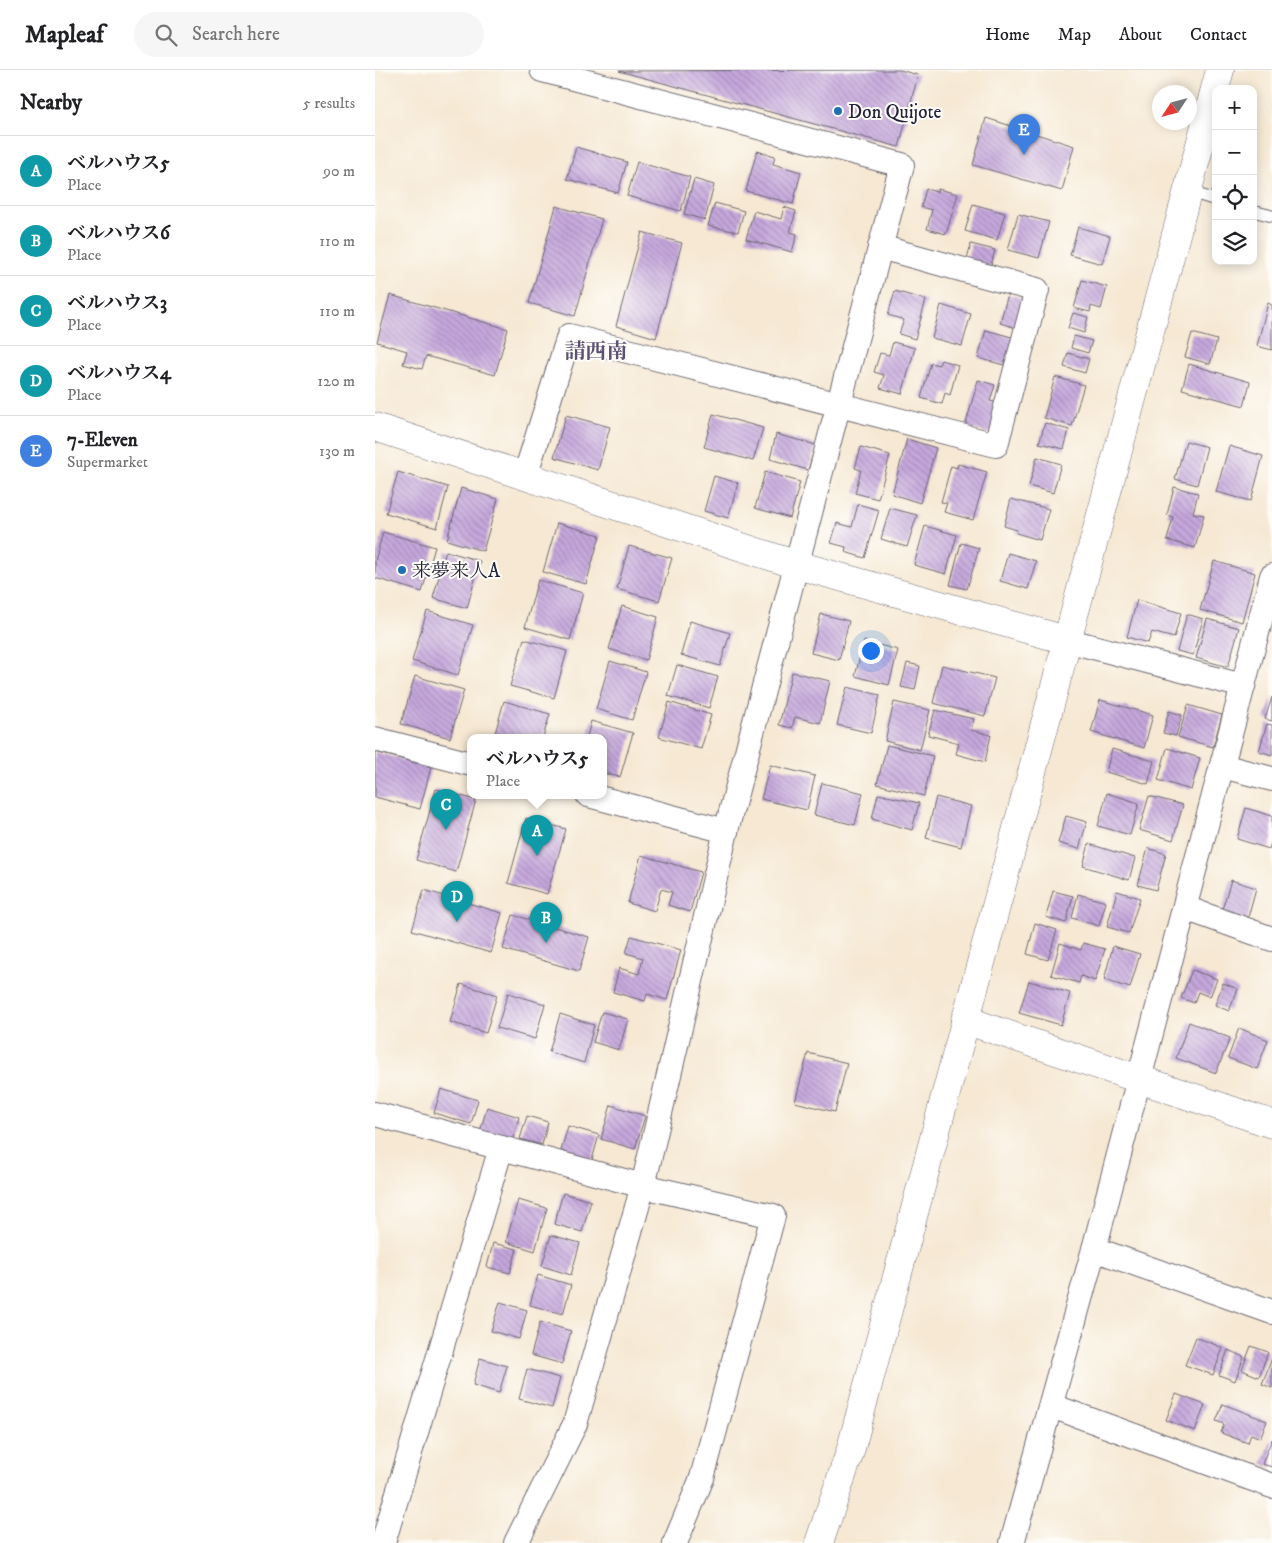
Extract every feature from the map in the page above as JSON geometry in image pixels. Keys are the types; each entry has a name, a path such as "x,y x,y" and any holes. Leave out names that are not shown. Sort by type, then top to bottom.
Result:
{"street":[{"path":"516,1543 575,1424 643,1186 726,831 902,165 542,70"},
{"path":"819,1543 849,1452 1220,70"},
{"path":"525,476 569,336 996,445 1037,290 881,248"},
{"path":"375,427 797,565 1066,640 1243,686"},
{"path":"1013,1543 1052,1406 1243,686 1268,607 1272,576"},
{"path":"375,739 467,763"},
{"path":"1222,766 1272,779"},
{"path":"603,799 726,831"},
{"path":"1185,908 1272,939"},
{"path":"965,1020 1272,1124"},
{"path":"375,1114 643,1186 773,1216 702,1478 675,1543"},
{"path":"383,1543 501,1148"},
{"path":"1094,1249 1272,1312"},
{"path":"1052,1406 1272,1486"}],"lane":[{"path":"1187,192 1212,199"},
{"path":"1257,212 1272,216"}],"building":[{"name":"Don Quijote","path":"900,70 918,75 899,147 619,71"},
{"path":"986,118 1074,146 1062,191 973,165"},
{"path":"576,147 627,162 618,193 567,179"},
{"path":"757,151 775,156 773,164 801,172 793,204 746,191"},
{"path":"637,162 690,177 681,211 627,196"},
{"path":"694,179 714,185 705,220 684,214"},
{"path":"926,189 937,192 938,189 958,194 946,234 927,229 932,210 921,207"},
{"path":"715,203 744,211 738,232 708,226"},
{"path":"973,204 1005,213 997,240 965,231"},
{"path":"556,206 602,219 575,316 529,303"},
{"path":"784,207 796,211 790,232 797,234 792,252 746,239 754,211 781,219"},
{"path":"1018,214 1049,222 1039,258 1008,250"},
{"path":"1078,227 1110,236 1102,264 1070,255"},
{"path":"642,232 682,243 656,338 616,326"},
{"path":"971,244 995,250 990,269 966,262"},
{"path":"1082,280 1107,287 1101,309 1091,306 1090,312 1074,308"},
{"path":"895,291 926,300 915,339 899,334 904,320 888,315"},
{"path":"1008,294 1028,300 1020,329 1000,323"},
{"path":"390,295 508,329 495,375 426,356 422,369 403,364 407,351 377,342"},
{"path":"1268,303 1272,305 1272,350 1257,346"},
{"path":"941,305 971,314 962,346 932,338"},
{"path":"1073,313 1088,317 1084,333 1068,328"},
{"path":"986,330 1019,339 1011,367 978,358"},
{"path":"1192,333 1217,340 1210,364 1185,357"},
{"path":"1074,336 1092,341 1088,353 1071,348"},
{"path":"893,342 915,348 902,394 880,388 884,375 874,372 880,353 889,355"},
{"path":"1068,353 1089,359 1085,373 1064,367"},
{"path":"941,360 958,365 950,395 945,393 942,404 921,398 931,363 939,365"},
{"path":"1189,364 1250,382 1244,406 1182,389"},
{"path":"1055,377 1084,385 1072,426 1044,418"},
{"path":"978,380 995,385 990,401 1000,403 991,434 965,427"},
{"path":"713,414 763,428 753,461 704,447"},
{"path":"566,415 610,427 598,470 554,457"},
{"path":"1045,423 1069,430 1064,449 1039,443"},
{"path":"776,434 816,445 808,470 770,459"},
{"path":"907,439 936,448 920,503 892,494"},
{"path":"1186,441 1207,447 1197,485 1175,479"},
{"path":"1229,446 1263,456 1251,501 1216,492"},
{"path":"861,447 890,455 878,499 855,493 861,470 855,468"},
{"path":"1037,457 1061,464 1053,493 1029,486"},
{"path":"958,464 987,472 973,520 944,512 947,503 941,502 951,466 957,468"},
{"path":"398,472 448,487 437,528 386,513"},
{"path":"765,472 800,482 790,518 755,508"},
{"path":"714,476 738,483 728,518 704,511"},
{"path":"1174,487 1198,493 1193,513 1204,515 1195,548 1167,540 1173,517 1167,515"},
{"path":"461,488 498,499 483,551 447,540"},
{"path":"1011,499 1049,509 1040,540 1016,533 1017,530 1004,526"},
{"path":"858,504 879,510 865,558 845,552 846,547 831,543 837,523 852,527"},
{"path":"890,508 917,515 907,547 881,539"},
{"path":"557,523 600,535 586,584 543,572"},
{"path":"925,526 957,535 946,574 914,565"},
{"name":"来夢来人A","path":"383,532 435,547 422,592 375,578 375,561"},
{"path":"961,543 979,548 967,589 950,585"},
{"path":"629,546 672,558 659,601 617,589"},
{"path":"446,551 480,561 467,608 433,598"},
{"path":"1008,553 1036,561 1028,589 1000,581"},
{"path":"1214,561 1255,573 1242,622 1200,610"},
{"path":"538,580 583,593 570,640 525,627"},
{"path":"1137,600 1181,613 1174,638 1152,632 1148,643 1127,637"},
{"path":"622,606 658,617 646,660 609,649"},
{"path":"427,611 473,625 458,675 412,661"},
{"path":"821,614 849,621 839,660 811,653"},
{"path":"1187,614 1203,619 1193,655 1177,651"},
{"path":"1207,619 1239,628 1228,667 1196,658"},
{"path":"690,621 730,633 720,666 681,655"},
{"path":"524,639 567,651 554,698 510,686"},
{"path":"864,641 898,650 889,685 855,676"},
{"path":"610,661 646,672 632,720 596,709"},
{"path":"907,663 920,666 915,690 901,687"},
{"path":"677,665 718,677 709,708 668,696"},
{"path":"942,665 995,678 985,716 933,703"},
{"path":"792,672 830,681 820,723 795,717 792,728 779,725"},
{"path":"415,676 464,690 450,738 401,724"},
{"path":"847,687 880,695 871,733 837,725"},
{"path":"1272,697 1272,721 1265,719"},
{"path":"1100,700 1153,715 1144,748 1091,732"},
{"path":"504,701 550,714 544,734 495,734"},
{"path":"669,702 711,715 701,749 659,737"},
{"path":"894,702 930,710 920,750 885,741"},
{"path":"1188,705 1222,715 1213,747 1178,737"},
{"path":"935,710 974,719 971,730 991,735 985,762 956,754 959,743 928,735"},
{"path":"1169,711 1182,715 1176,736 1163,733"},
{"path":"591,721 633,733 620,777 607,774 607,734 588,734"},
{"path":"1267,724 1272,725 1272,755 1259,751"},
{"path":"887,745 933,756 924,796 877,784"},
{"path":"1167,748 1200,758 1191,790 1158,780"},
{"path":"1112,749 1154,761 1148,784 1106,772"},
{"path":"375,752 431,767 420,809 375,797"},
{"path":"770,765 815,776 807,810 761,799"},
{"path":"822,783 863,793 855,825 814,815"},
{"path":"436,789 476,800 456,872 416,860"},
{"path":"1107,793 1139,803 1130,835 1098,826"},
{"path":"878,794 919,803 912,830 872,819"},
{"path":"1149,796 1183,805 1173,840 1139,830"},
{"path":"936,797 971,806 961,847 926,838"},
{"path":"1246,808 1272,816 1272,840 1269,849 1237,839"},
{"path":"1066,816 1087,822 1079,849 1058,843"},
{"path":"526,818 566,829 547,894 508,883"},
{"path":"1089,844 1135,858 1129,880 1083,866"},
{"path":"1148,848 1166,854 1156,890 1138,885"},
{"path":"641,855 701,872 690,912 668,905 672,892 661,889 655,911 628,903"},
{"path":"1231,880 1256,888 1247,921 1221,913"},
{"path":"424,890 502,913 491,953 412,930"},
{"path":"1053,891 1073,896 1066,923 1046,917"},
{"path":"1117,891 1140,898 1129,933 1107,927"},
{"path":"1078,894 1106,902 1099,926 1072,918"},
{"path":"513,915 589,937 579,971 503,949"},
{"path":"1035,923 1057,930 1048,960 1027,954"},
{"path":"631,936 681,950 667,1000 647,994 645,1001 613,992 619,968 639,974 643,958 626,953"},
{"path":"1060,943 1081,950 1083,943 1105,949 1095,981 1081,976 1079,983 1051,975"},
{"path":"1113,946 1140,954 1130,988 1104,980"},
{"path":"1192,970 1217,979 1210,997 1198,992 1194,1003 1181,998"},
{"path":"1029,981 1070,993 1061,1025 1019,1013"},
{"path":"1223,983 1238,989 1229,1011 1215,1005"},
{"path":"461,984 497,995 486,1033 450,1022"},
{"path":"508,993 545,1004 535,1039 497,1028"},
{"path":"602,1012 628,1019 619,1050 593,1042"},
{"path":"560,1014 594,1025 584,1063 549,1052"},
{"path":"1189,1022 1230,1038 1216,1073 1176,1058"},
{"path":"1239,1028 1268,1040 1257,1069 1228,1058"},
{"path":"808,1053 847,1063 835,1112 795,1102"},
{"path":"441,1089 478,1100 471,1124 434,1113"},
{"path":"611,1105 645,1116 635,1149 601,1139"},
{"path":"487,1107 519,1117 512,1142 480,1132"},
{"path":"527,1116 548,1122 542,1145 520,1139"},
{"path":"568,1126 599,1135 592,1160 561,1151"},
{"path":"563,1193 591,1201 582,1232 554,1224"},
{"path":"518,1200 547,1208 535,1251 506,1242"},
{"path":"551,1235 580,1243 571,1275 542,1266"},
{"path":"493,1243 517,1249 510,1273 487,1267"},
{"path":"538,1275 571,1285 563,1314 530,1305"},
{"path":"500,1302 527,1310 519,1339 491,1331"},
{"path":"540,1322 571,1331 562,1364 531,1355"},
{"path":"1196,1337 1223,1348 1213,1375 1185,1365"},
{"path":"1251,1346 1268,1352 1259,1377 1242,1370"},
{"path":"1228,1350 1244,1357 1235,1381 1219,1375"},
{"path":"480,1358 507,1366 499,1393 473,1385"},
{"path":"1272,1358 1272,1388 1262,1384"},
{"path":"527,1369 560,1378 552,1408 519,1399"},
{"path":"1176,1394 1205,1405 1195,1431 1166,1420"},
{"path":"1223,1404 1267,1421 1260,1438 1251,1434 1248,1443 1221,1433 1224,1424 1216,1421"},
{"path":"1272,1439 1272,1467 1262,1464"}],"place":[{"name":"Don Quijote","path":"838,111"},
{"name":"7-Eleven","path":"1024,155"},
{"name":"来夢来人A","path":"402,570"},
{"name":"ベルハウス3","path":"446,830"},
{"name":"ベルハウス5","path":"537,856"},
{"name":"ベルハウス4","path":"457,922"},
{"name":"ベルハウス6","path":"546,943"}],"district":[{"name":"請西南","path":"596,351"}]}
